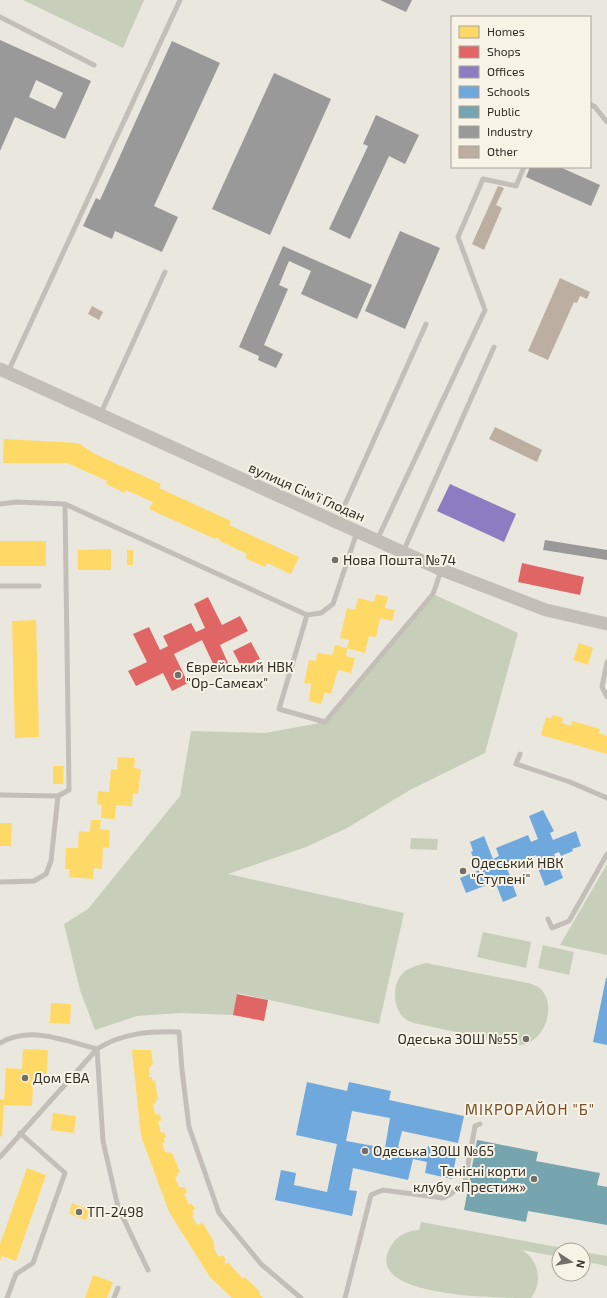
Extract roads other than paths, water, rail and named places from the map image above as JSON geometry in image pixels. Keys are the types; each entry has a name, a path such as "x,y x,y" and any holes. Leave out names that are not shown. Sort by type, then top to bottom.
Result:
{"street":[{"name":"вулиця Сім'ї Глодан","path":"4,371 442,570 546,610 607,624"}],"lane":[{"path":"4,371 180,0"},
{"path":"0,17 94,65"},
{"path":"591,105 595,107 607,122"},
{"path":"376,541 485,310 458,237 483,179 516,186 524,168"},
{"path":"100,415 165,272"},
{"path":"336,523 426,324"},
{"path":"403,553 494,347"},
{"path":"0,504 16,502 65,504 307,615 321,613 333,604 357,532"},
{"path":"0,795 58,796 69,790 65,504"},
{"path":"307,615 279,709 325,722 433,594 442,570"},
{"path":"0,586 39,586"},
{"path":"607,662 602,687 607,696"},
{"path":"520,754 516,764 570,782 607,798"},
{"path":"0,882 34,881 46,874 51,861 58,796"},
{"path":"548,919 552,928 569,921 607,854"},
{"path":"0,1157 97,1049 111,1040 123,1037 154,1031 179,1032 189,1127 219,1213 261,1264 301,1298"},
{"path":"0,1043 9,1037 31,1034 45,1035 97,1049"},
{"path":"97,1049 103,1141 116,1200 148,1270"},
{"path":"345,1298 371,1194 383,1190 443,1198 451,1194 464,1181 475,1126 480,1124"},
{"path":"7,1298 16,1274 34,1263 65,1172 20,1133"},
{"path":"114,1298 118,1288"}],"place":[{"name":"Нова Пошта №74","path":"335,560"},
{"name":"Єврейський НВК \"Ор-Самєах\"","path":"178,675"},
{"name":"Одеський НВК \"Ступені\"","path":"463,871"},
{"name":"Одеська ЗОШ №55","path":"526,1039"},
{"name":"Дом ЕВА","path":"25,1078"},
{"name":"Одеська ЗОШ №65","path":"365,1151"},
{"name":"Тенісні корти клубу «Престиж»","path":"534,1179"},
{"name":"ТП-2498","path":"79,1212"}],"district":[{"name":"МІКРОРАЙОН \"Б\"","path":"530,1110"}]}
